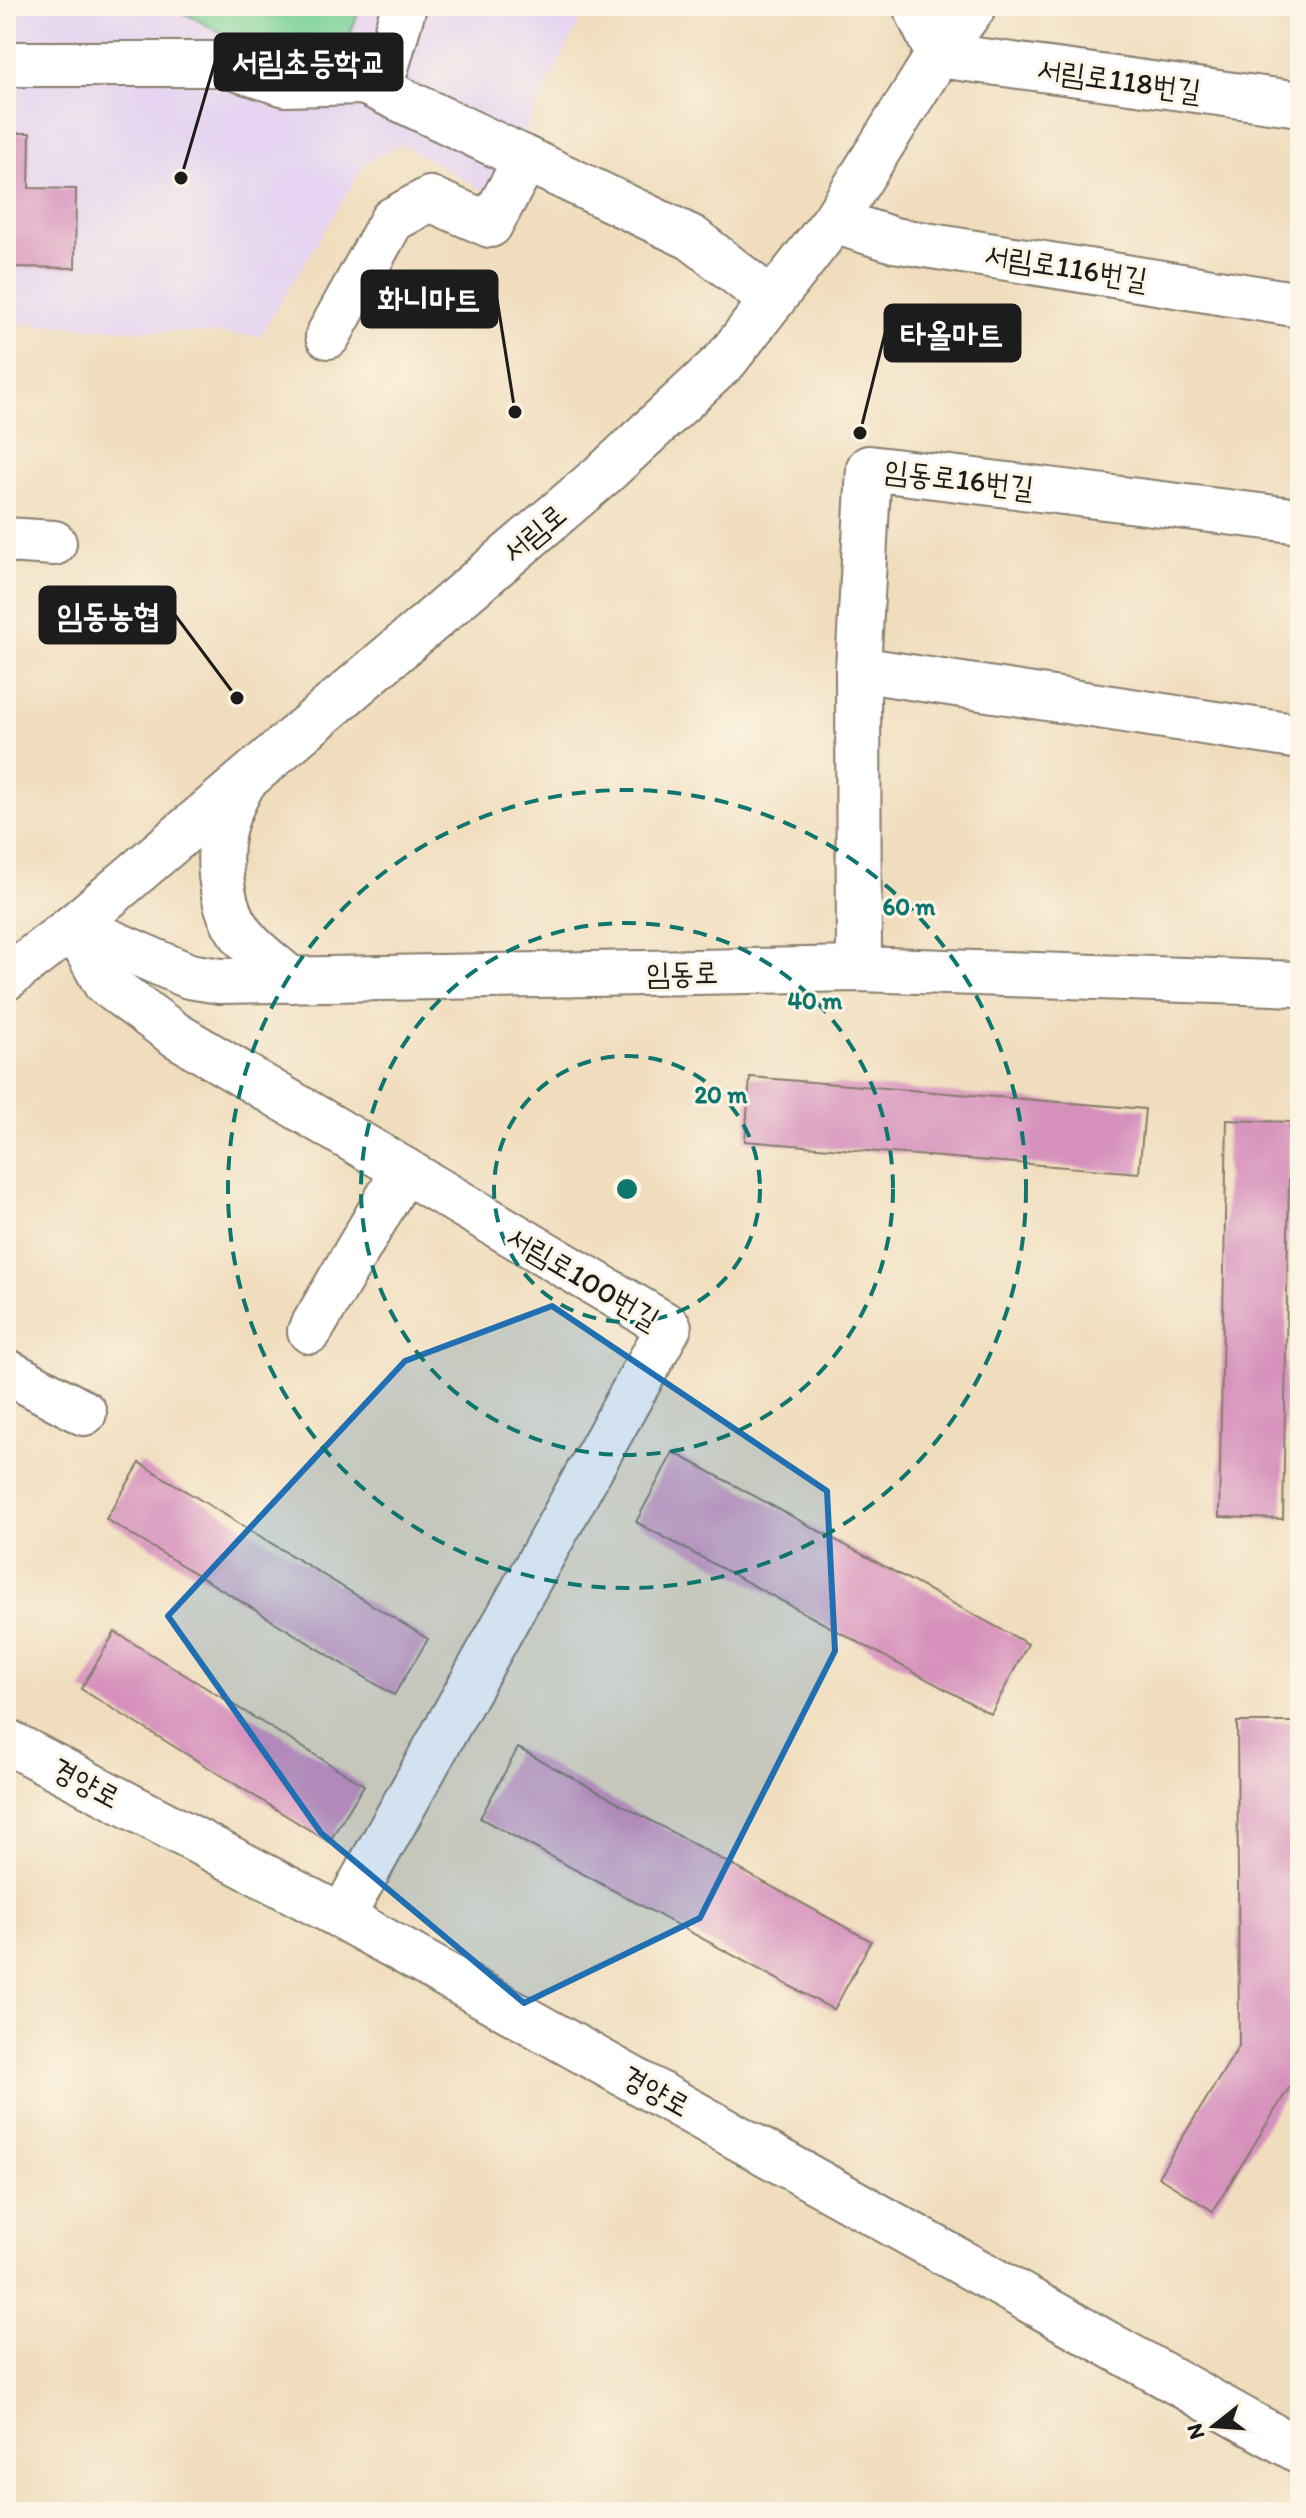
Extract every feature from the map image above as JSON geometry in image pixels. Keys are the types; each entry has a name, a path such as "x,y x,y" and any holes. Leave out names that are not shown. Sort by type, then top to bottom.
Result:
{"street":[{"path":"380,89 404,6"},
{"path":"915,6 938,55"},
{"name":"서림로","path":"6,978 74,926 607,471 726,360 834,221 938,55 974,6"},
{"name":"서림로118번길","path":"938,55 1300,104"},
{"path":"6,64 222,64 286,84 364,82 692,238 772,301"},
{"path":"328,336 392,220 430,199 490,225 526,159"},
{"name":"서림로116번길","path":"834,221 894,240 1300,305"},
{"name":"임동로16번길","path":"859,969 858,669 869,468 1300,521"},
{"path":"6,540 54,543"},
{"path":"858,669 1300,737"},
{"path":"246,779 230,808 222,834 225,897 233,922 247,942 291,980"},
{"name":"임동로","path":"74,926 189,976 220,981 859,969 1300,984"},
{"name":"서림로100번길","path":"74,926 105,983 176,1035 669,1327 342,1917"},
{"path":"310,1331 404,1170"},
{"path":"6,1371 84,1413"},
{"name":"경양로","path":"6,1741 342,1917 1300,2451"}],"highlighted area":[{"path":"552,1306 827,1491 835,1651 700,1918 524,2003 321,1833 168,1616 405,1361"}],"shaded area":[{"path":"6,6 587,6 490,194 401,144 366,162 260,336 6,323"}],"green space":[{"path":"171,6 361,6 338,64 285,56 235,40"}],"building":[{"path":"6,133 30,133 29,188 76,189 75,268 6,267"},
{"path":"750,1077 1145,1109 1139,1173 745,1141"},
{"path":"1227,1120 1290,1122 1283,1519 1219,1517"},
{"path":"673,1452 1028,1644 991,1714 636,1522"},
{"path":"140,1463 428,1639 394,1695 106,1519"},
{"path":"115,1632 364,1785 329,1842 81,1689"},
{"path":"1237,1722 1300,1722 1300,2070 1213,2211 1158,2177 1239,2046"},
{"path":"518,1748 871,1941 834,2010 480,1818"}],"place":[{"name":"서림초등학교","path":"181,178"},
{"name":"화니마트","path":"515,412"},
{"name":"타올마트","path":"860,433"},
{"name":"임동농협","path":"237,698"}]}
